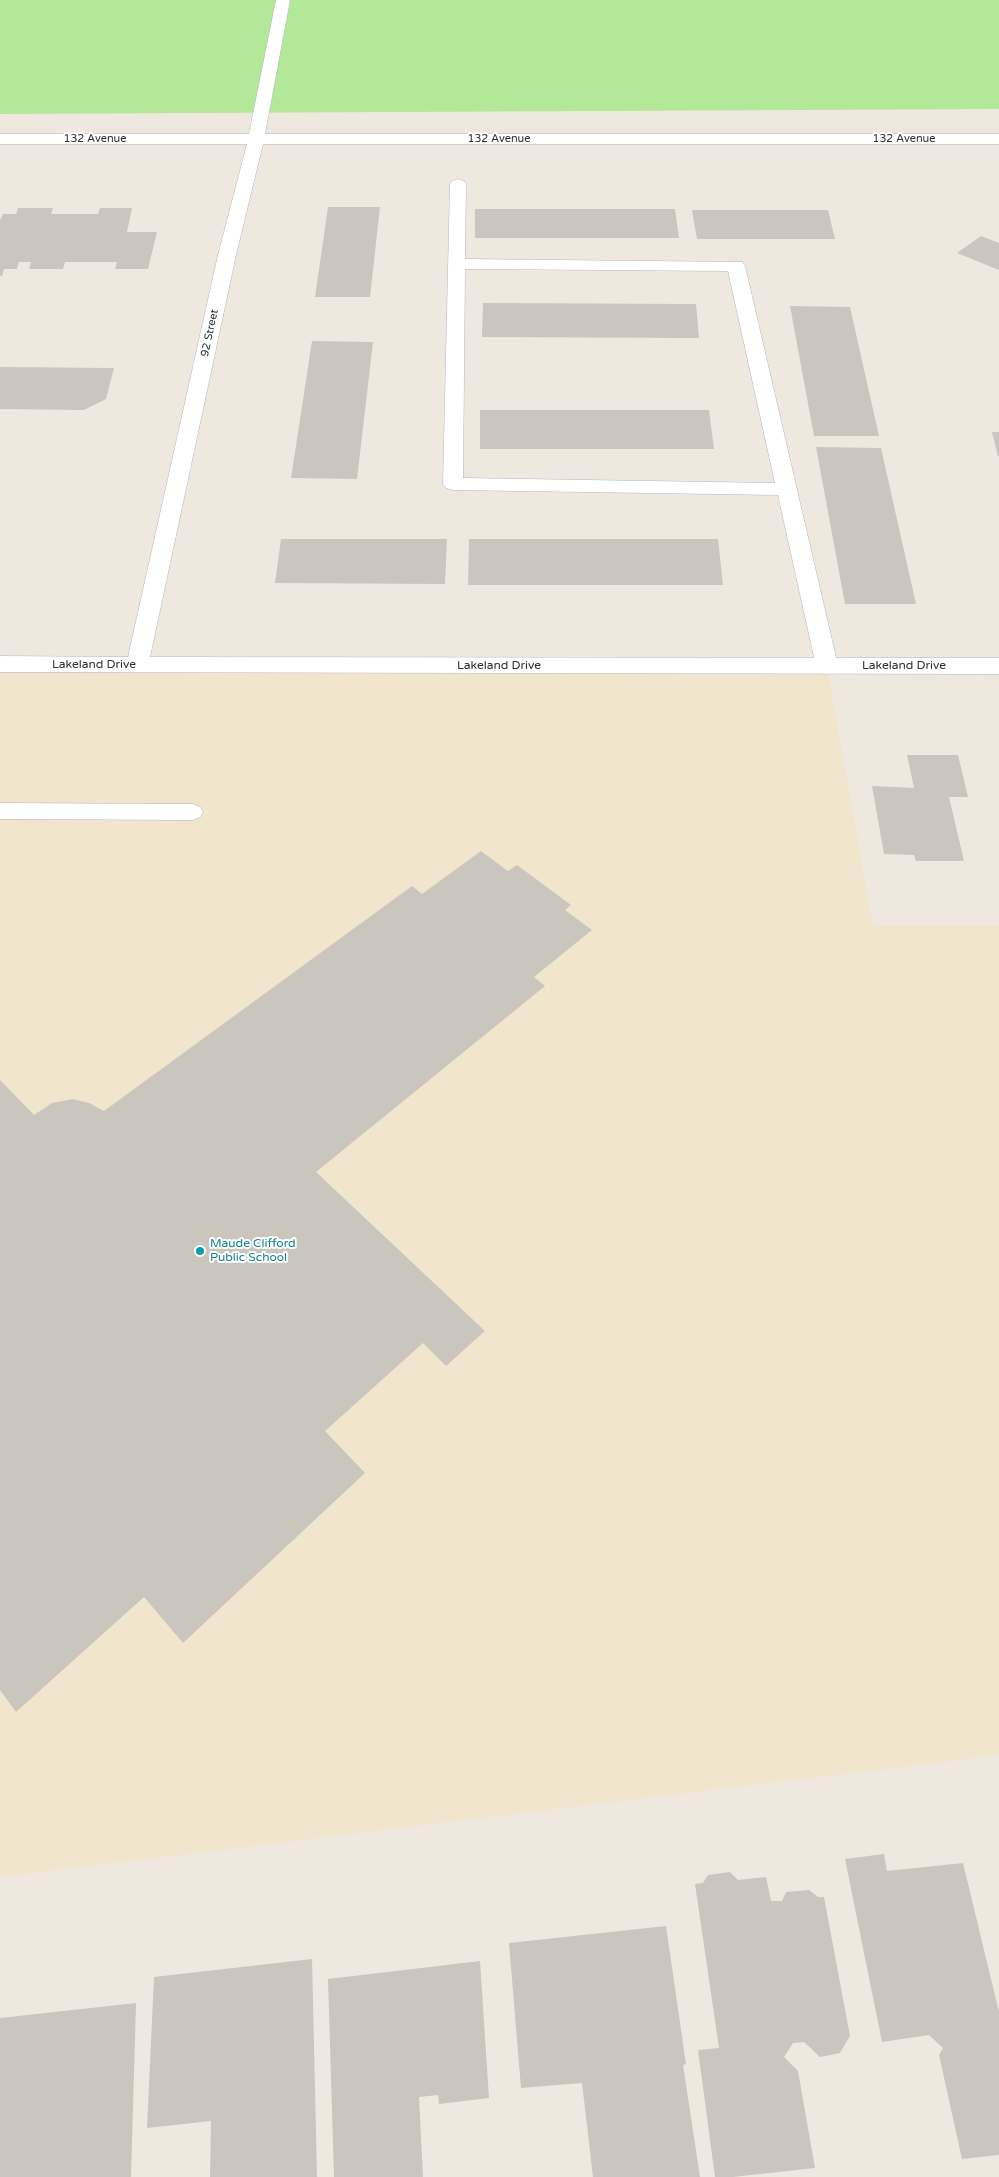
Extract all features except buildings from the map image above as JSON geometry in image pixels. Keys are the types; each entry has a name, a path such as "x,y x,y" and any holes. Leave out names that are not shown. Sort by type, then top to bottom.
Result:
{"street":[{"name":"92 Street","path":"137,665 227,255 256,140 283,0"},
{"name":"132 Avenue","path":"0,139 999,139"},
{"path":"458,184 453,484 786,490"},
{"path":"457,264 736,266 827,666"},
{"name":"Lakeland Drive","path":"0,664 999,666"}],"lane":[{"path":"0,811 193,812"}],"shaded area":[{"path":"0,664 827,666 873,926 999,926 999,1755 0,1877"}],"green space":[{"path":"0,0 999,0 999,109 0,114"}],"place":[{"name":"Maude Clifford Public School","path":"200,1251"}]}
